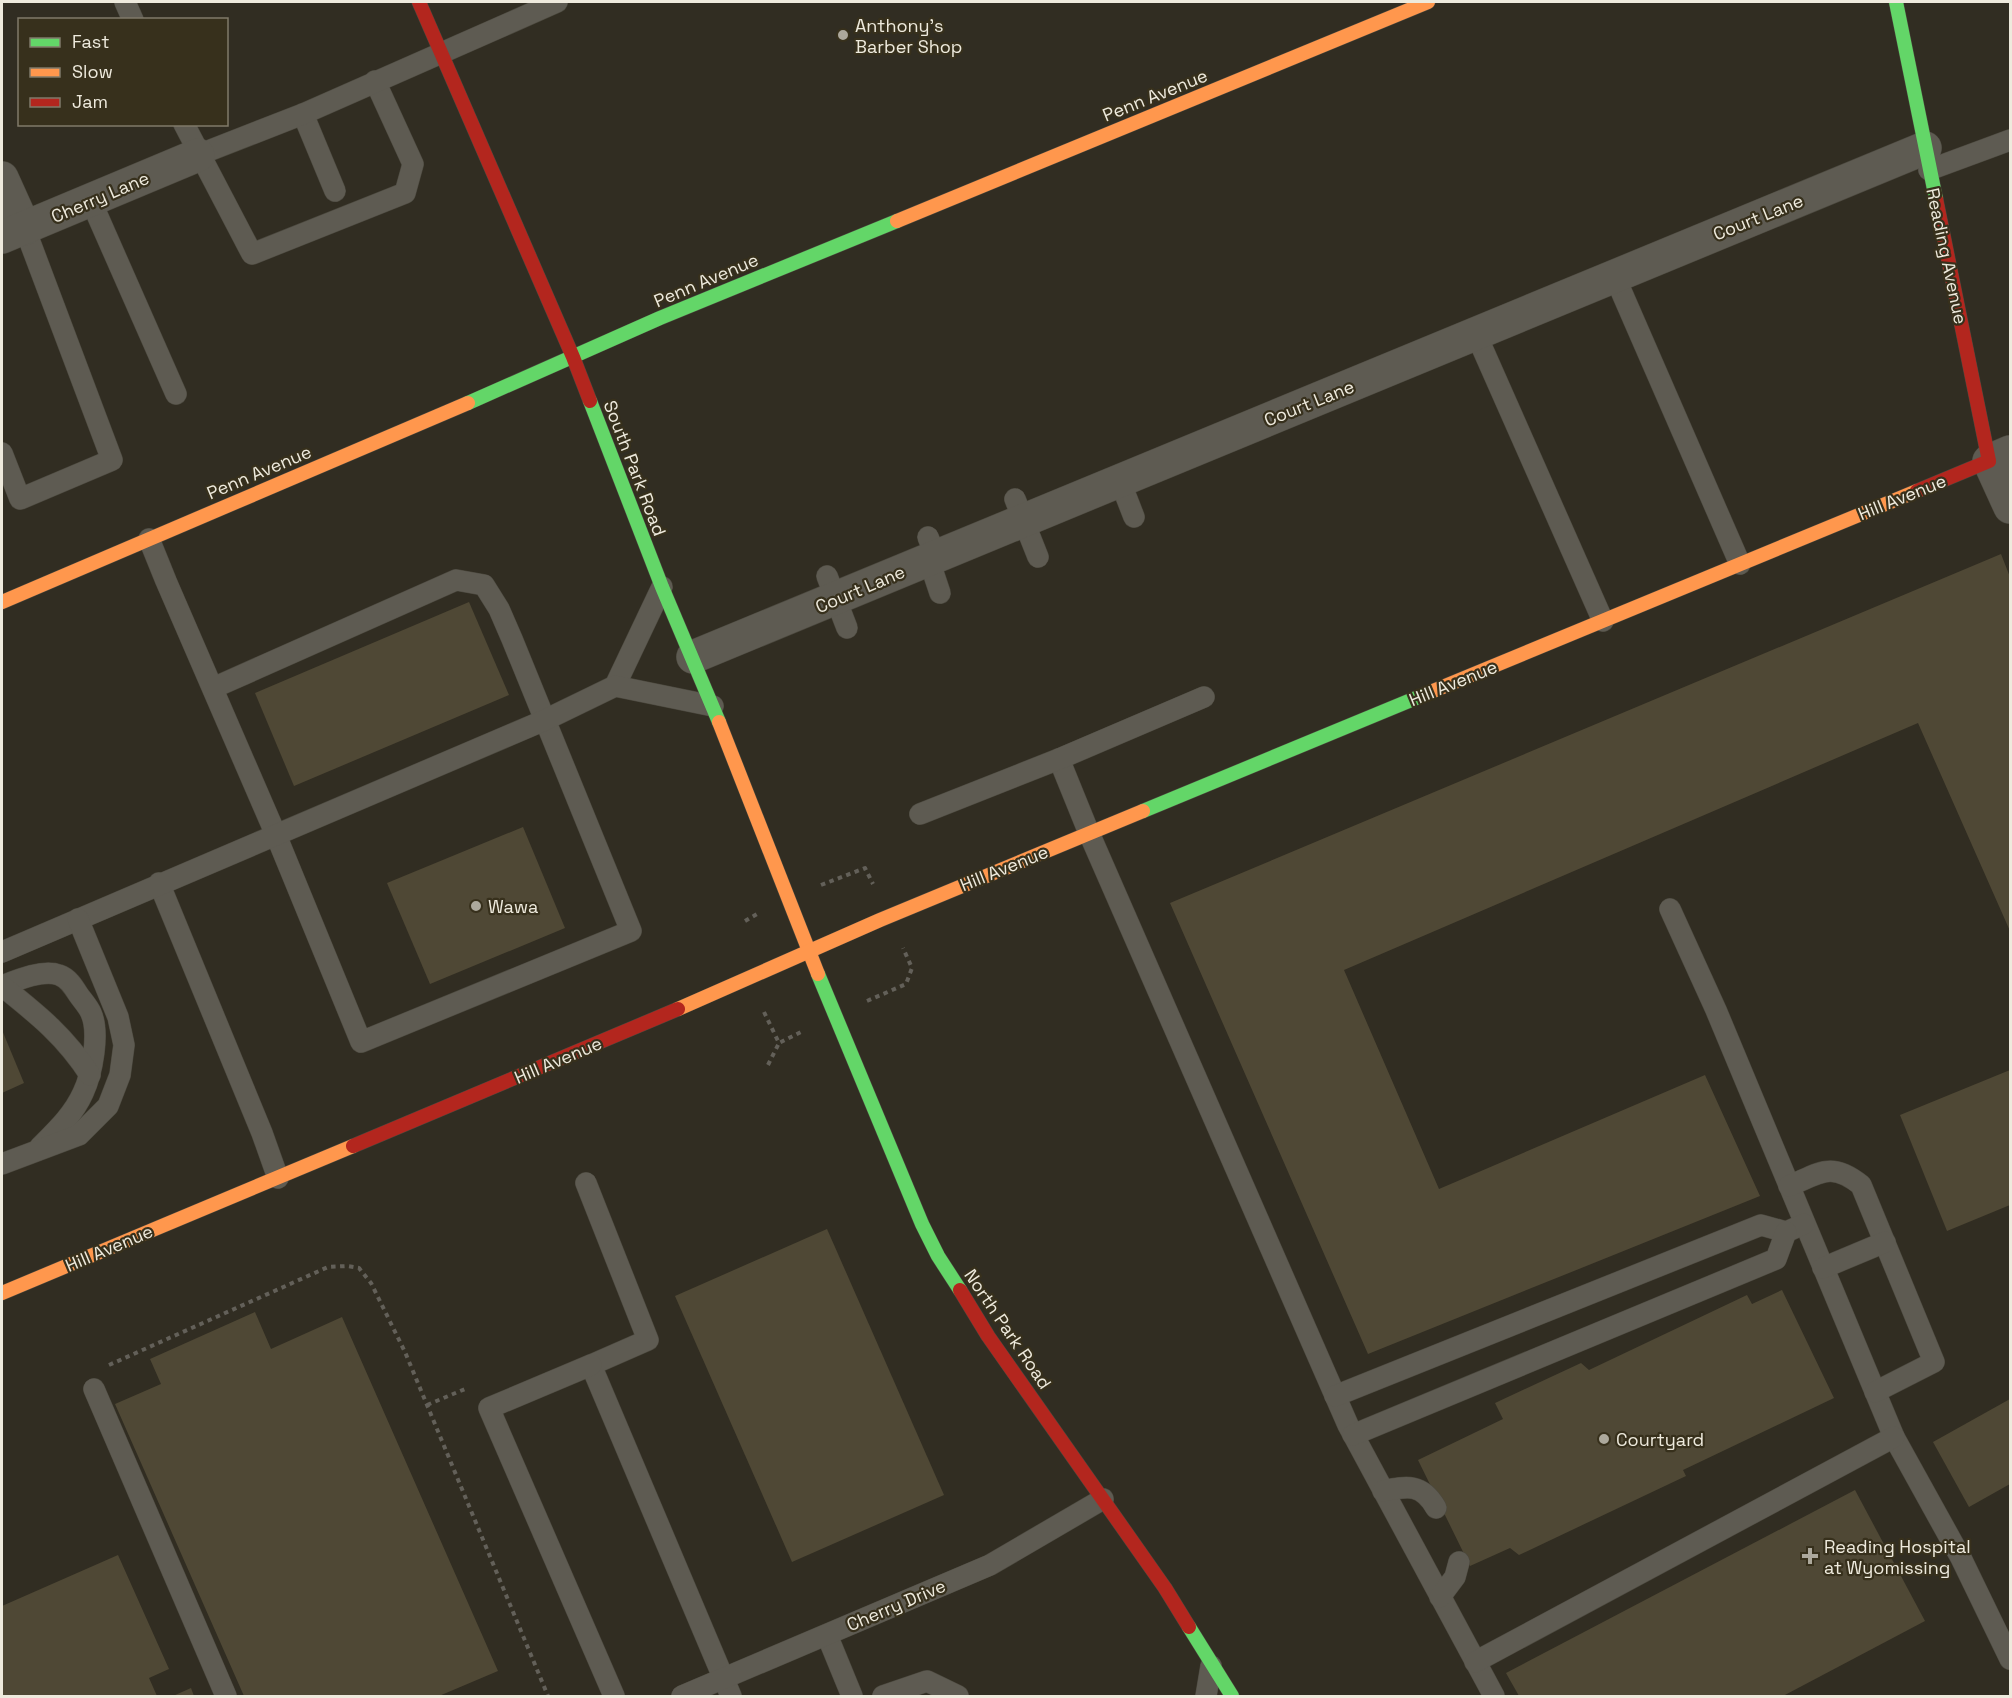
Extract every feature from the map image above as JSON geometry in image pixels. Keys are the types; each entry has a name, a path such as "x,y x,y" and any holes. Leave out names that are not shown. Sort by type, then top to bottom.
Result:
{"street":[{"name":"South Park Road","path":"419,2 573,357 662,587 713,706 809,951"},
{"name":"Penn Avenue","path":"2,602 660,318 1428,2"},
{"name":"Reading Avenue","path":"1896,2 1927,159 2000,457 2010,507"},
{"name":"Cherry Lane","path":"13,233 198,155"},
{"name":"Court Lane","path":"693,657 837,601 1019,510 1120,481 1615,277 1927,159"},
{"path":"2,178 13,233"},
{"name":"Hill Avenue","path":"2,1293 712,995 880,920 2000,457"},
{"name":"North Park Road","path":"809,951 922,1224 938,1256 988,1336 1165,1588 1188,1623 1211,1666 1232,1696"}],"lane":[{"path":"125,2 132,18"},
{"path":"198,155 303,114 557,2"},
{"path":"185,126 198,155 252,254 405,193 413,164 375,81"},
{"path":"303,114 335,191"},
{"path":"1927,159 2010,140"},
{"path":"91,201 176,394"},
{"path":"2,453 20,499 112,460 13,233"},
{"path":"1615,277 1740,564"},
{"path":"1476,334 1603,621"},
{"path":"1120,481 1134,517"},
{"path":"1019,510 1038,557"},
{"path":"149,539 276,835 361,1042 632,931 512,639 484,585 456,580 213,688"},
{"path":"931,552 940,592"},
{"path":"615,686 662,587"},
{"path":"2,952 545,720 615,686 713,706"},
{"path":"920,814 1059,759 1204,697"},
{"path":"1059,759 1089,833 1353,1435 1494,1696"},
{"path":"159,883 262,1133 278,1178"},
{"path":"1670,909 1716,1010 1789,1186 1795,1228 1823,1268 1894,1437 1961,1558 2010,1659"},
{"path":"2,1164 79,1135 108,1106 120,1075 124,1045 118,1017 78,919"},
{"path":"2,986 41,974 58,974 70,981 91,1013 94,1025 90,1075 82,1095 66,1122 36,1151"},
{"path":"2,986 46,1022 76,1052 90,1075"},
{"path":"1789,1186 1827,1170 1847,1173 1861,1185 1885,1242 1934,1362 1875,1392"},
{"path":"586,1183 648,1340 489,1408 614,1696"},
{"path":"1335,1396 1761,1225 1795,1228"},
{"path":"1353,1435 1776,1259 1795,1228"},
{"path":"1823,1268 1885,1242"},
{"path":"591,1365 727,1688"},
{"path":"94,1389 226,1696"},
{"path":"1475,1662 1894,1437"},
{"path":"1383,1491 1404,1487 1419,1489 1436,1508"},
{"name":"Cherry Drive","path":"682,1696 727,1688 826,1635 990,1565 1103,1499"},
{"path":"1440,1597 1455,1577 1459,1562"},
{"path":"826,1635 852,1696"},
{"path":"1206,1696 1211,1666"},
{"path":"883,1696 927,1681 958,1696"}],"path":[{"path":"768,1065 779,1043"},
{"path":"94,1389 108,1366 124,1357 328,1267 359,1268 371,1283 405,1352 548,1696"}],"building":[{"path":"2001,554 2010,577 2010,931 1918,723 1344,970 1439,1189 1705,1075 1760,1196 1368,1354 1170,903"},
{"path":"469,602 509,695 294,786 255,693"},
{"name":"Wawa","path":"523,827 565,928 430,984 387,883"},
{"path":"2,1030 24,1083 2,1093"},
{"path":"2010,1070 2010,1205 1947,1231 1900,1115"},
{"path":"827,1229 944,1495 792,1562 675,1296"},
{"name":"Courtyard","path":"1782,1290 1834,1398 1683,1470 1686,1476 1519,1555 1510,1548 1470,1566 1418,1460 1503,1419 1495,1403 1581,1363 1589,1370 1747,1295 1752,1304"},
{"path":"255,1312 271,1349 342,1317 498,1671 439,1696 244,1696 115,1404 161,1384 150,1359"},
{"path":"2010,1399 2010,1484 1969,1507 1933,1442"},
{"name":"Reading Hospital at Wyomissing","path":"1855,1490 1925,1621 1783,1696 1519,1696 1506,1673"},
{"path":"118,1555 169,1669 149,1678 157,1696 2,1696 2,1606"},
{"path":"191,1688 194,1696 173,1696"}],"traffic: fast":[{"path":"1896,2 1936,199"},
{"path":"468,403 660,318 897,221"},
{"path":"590,401 662,587 719,722"},
{"path":"1143,811 1433,691"},
{"path":"818,974 922,1224 938,1256 960,1290"},
{"path":"1189,1627 1232,1696"}],"traffic: slow":[{"path":"897,221 1428,2"},
{"path":"2,602 468,403"},
{"path":"1433,691 1917,491"},
{"path":"719,722 818,974"},
{"path":"678,1009 880,920 1143,811"},
{"path":"2,1293 353,1146"}],"traffic: jam":[{"path":"419,2 590,401"},
{"path":"1917,491 1989,461 1936,199"},
{"path":"353,1146 678,1009"},
{"path":"960,1290 988,1336 1165,1588 1189,1627"}],"place":[{"name":"Anthony's Barber Shop","path":"843,35"},
{"name":"Wawa","path":"476,906"},
{"name":"Courtyard","path":"1604,1439"},
{"name":"Reading Hospital at Wyomissing","path":"1810,1556"}]}
